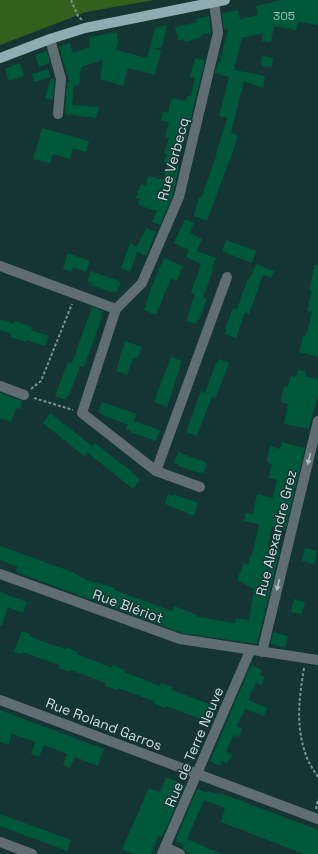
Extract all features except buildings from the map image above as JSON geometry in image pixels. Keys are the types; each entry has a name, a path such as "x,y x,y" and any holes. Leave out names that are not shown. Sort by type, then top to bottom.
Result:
{"main road":[{"path":"0,58 50,39 85,28 225,0"}],"street":[{"name":"Rue Verbecq","path":"116,309 142,284 180,197 218,33 214,2"},
{"path":"50,39 61,79 58,114"},
{"path":"0,266 116,309 82,413 156,471 200,487"},
{"path":"156,471 227,277"},
{"path":"0,386 24,395"},
{"name":"Rue Alexandre Grez","path":"262,652 318,421"},
{"name":"Rue Blériot","path":"0,574 180,639 250,651 318,660"},
{"name":"Rue de Terre Neuve","path":"164,851 250,651"},
{"name":"Rue Roland Garros","path":"0,700 318,819"},
{"path":"0,842 32,854"},
{"path":"164,851 180,854"}],"path":[{"path":"71,0 78,16 83,20 85,28"},
{"path":"24,395 41,381 76,294"},
{"path":"24,395 82,413"},
{"path":"305,658 298,706 301,733 307,759 318,777"}],"green space":[{"path":"0,0 154,0 86,12 0,45"}]}
